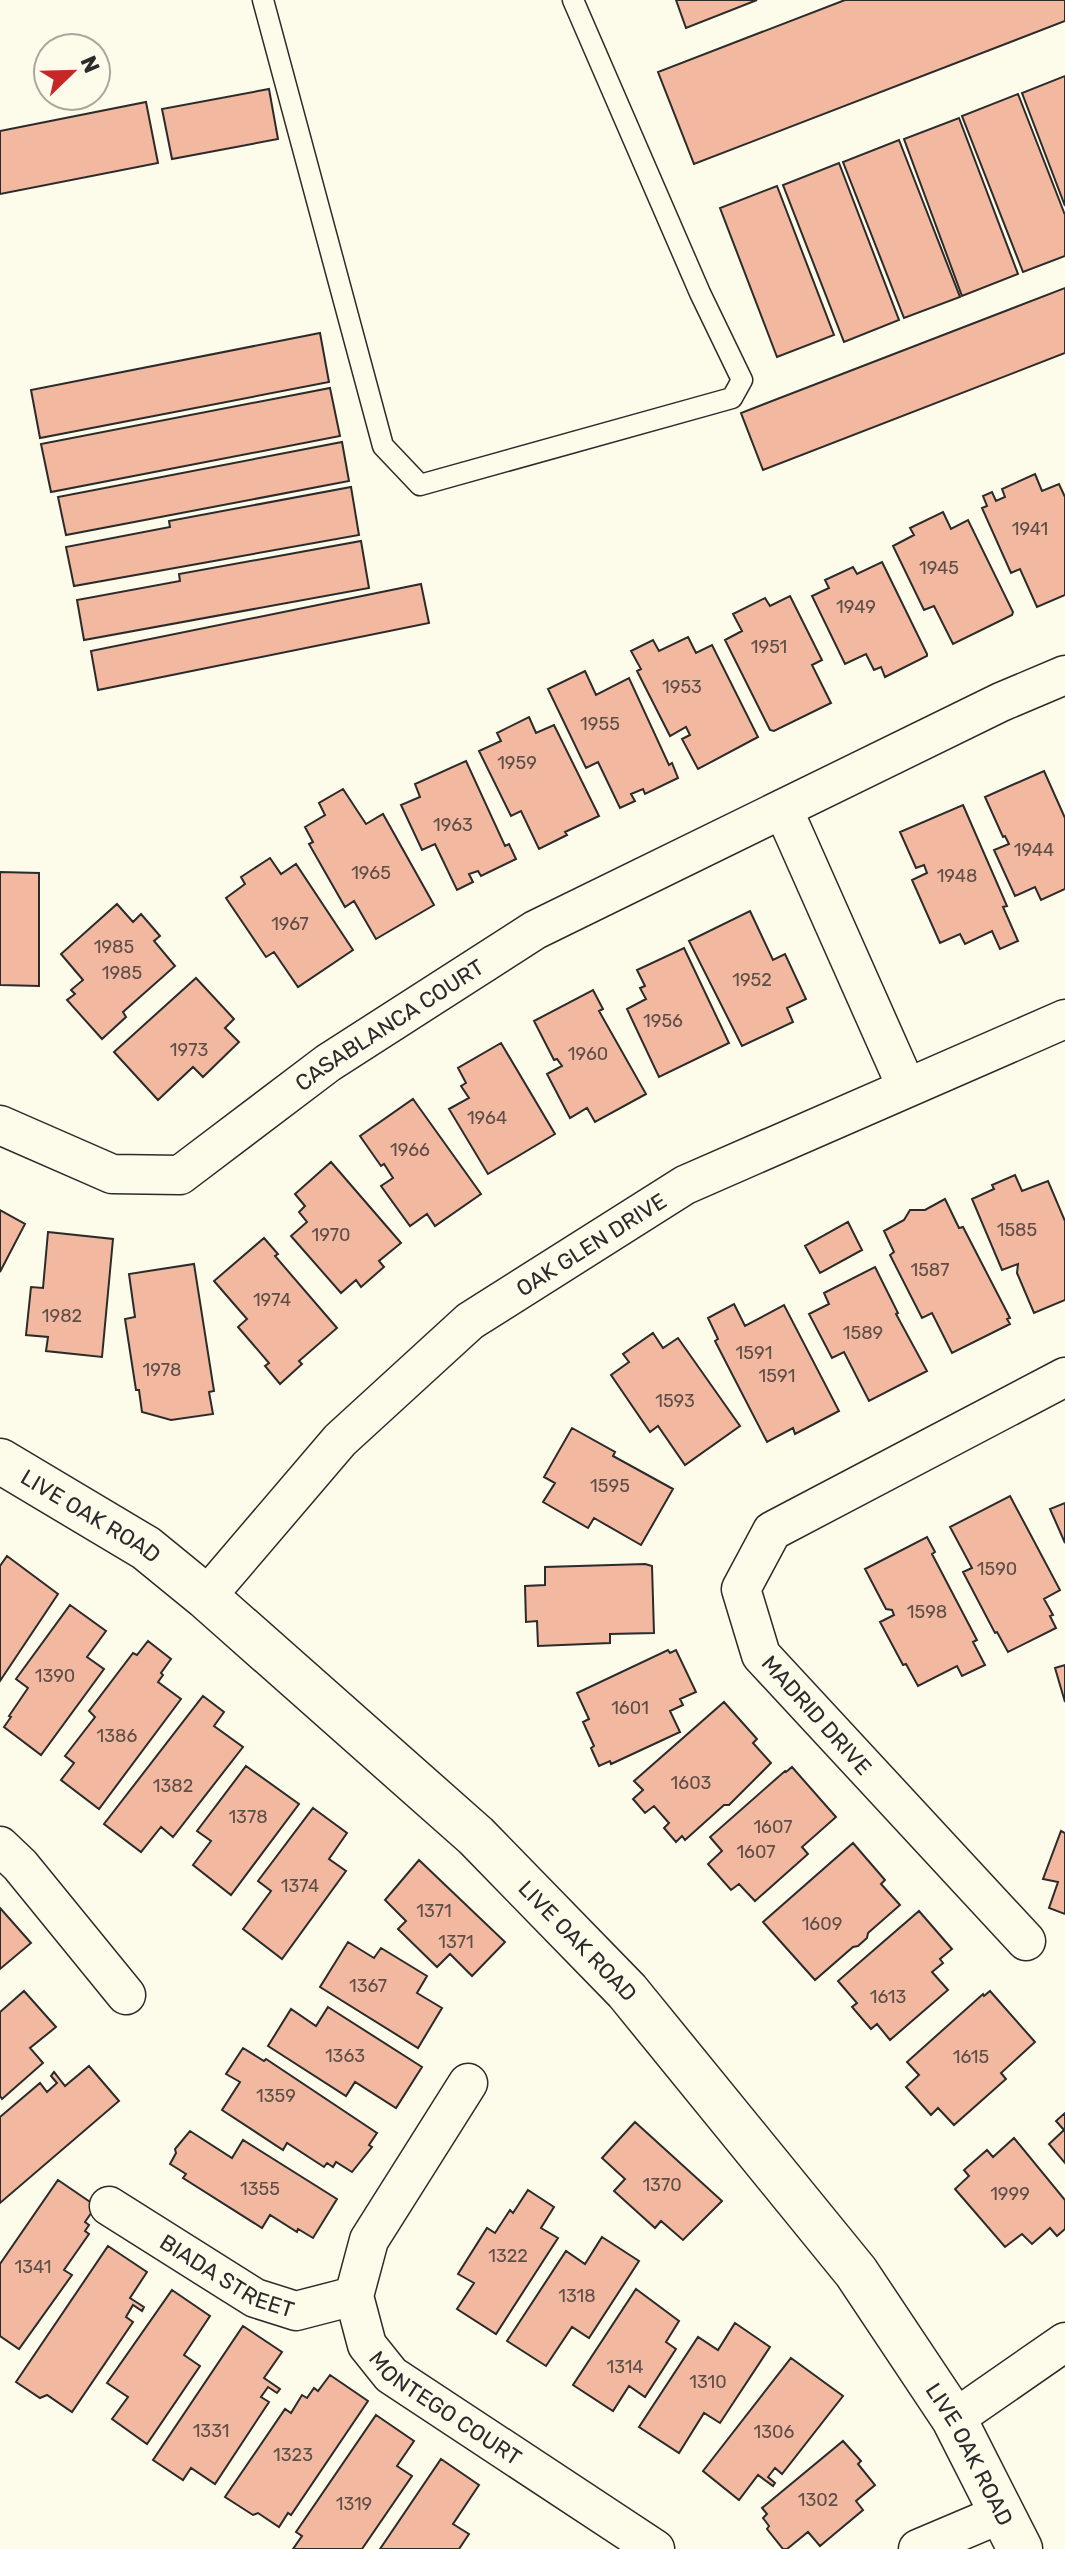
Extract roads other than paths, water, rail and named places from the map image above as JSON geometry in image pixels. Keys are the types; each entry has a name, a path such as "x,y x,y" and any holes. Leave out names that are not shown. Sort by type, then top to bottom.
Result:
{"street":[{"name":"CASABLANCA COURT","path":"0,1125 112,1174 180,1175 328,1063 535,930 1001,702 1065,675"},
{"path":"783,809 906,1086"},
{"name":"OAK GLEN DRIVE","path":"206,1597 340,1440 470,1321 685,1185 1065,1019"},
{"name":"MADRID DRIVE","path":"1026,1941 761,1655 741,1589 772,1531 1065,1377"},
{"name":"LIVE OAK ROAD","path":"0,1461 146,1548 206,1597 476,1836 627,1991 856,2272 954,2419 1012,2531"},
{"path":"0,1846 20,1865 126,1995"},
{"name":"MONTEGO COURT","path":"468,2083 369,2240 354,2296 367,2345 391,2375 655,2549"},
{"name":"BIADA STREET","path":"109,2206 255,2298 296,2311 354,2296"},
{"path":"954,2419 1065,2342"},
{"path":"918,2549 1012,2531"}],"lane":[{"path":"263,0 383,446 420,485 732,398 742,380 694,278 573,0"}]}
